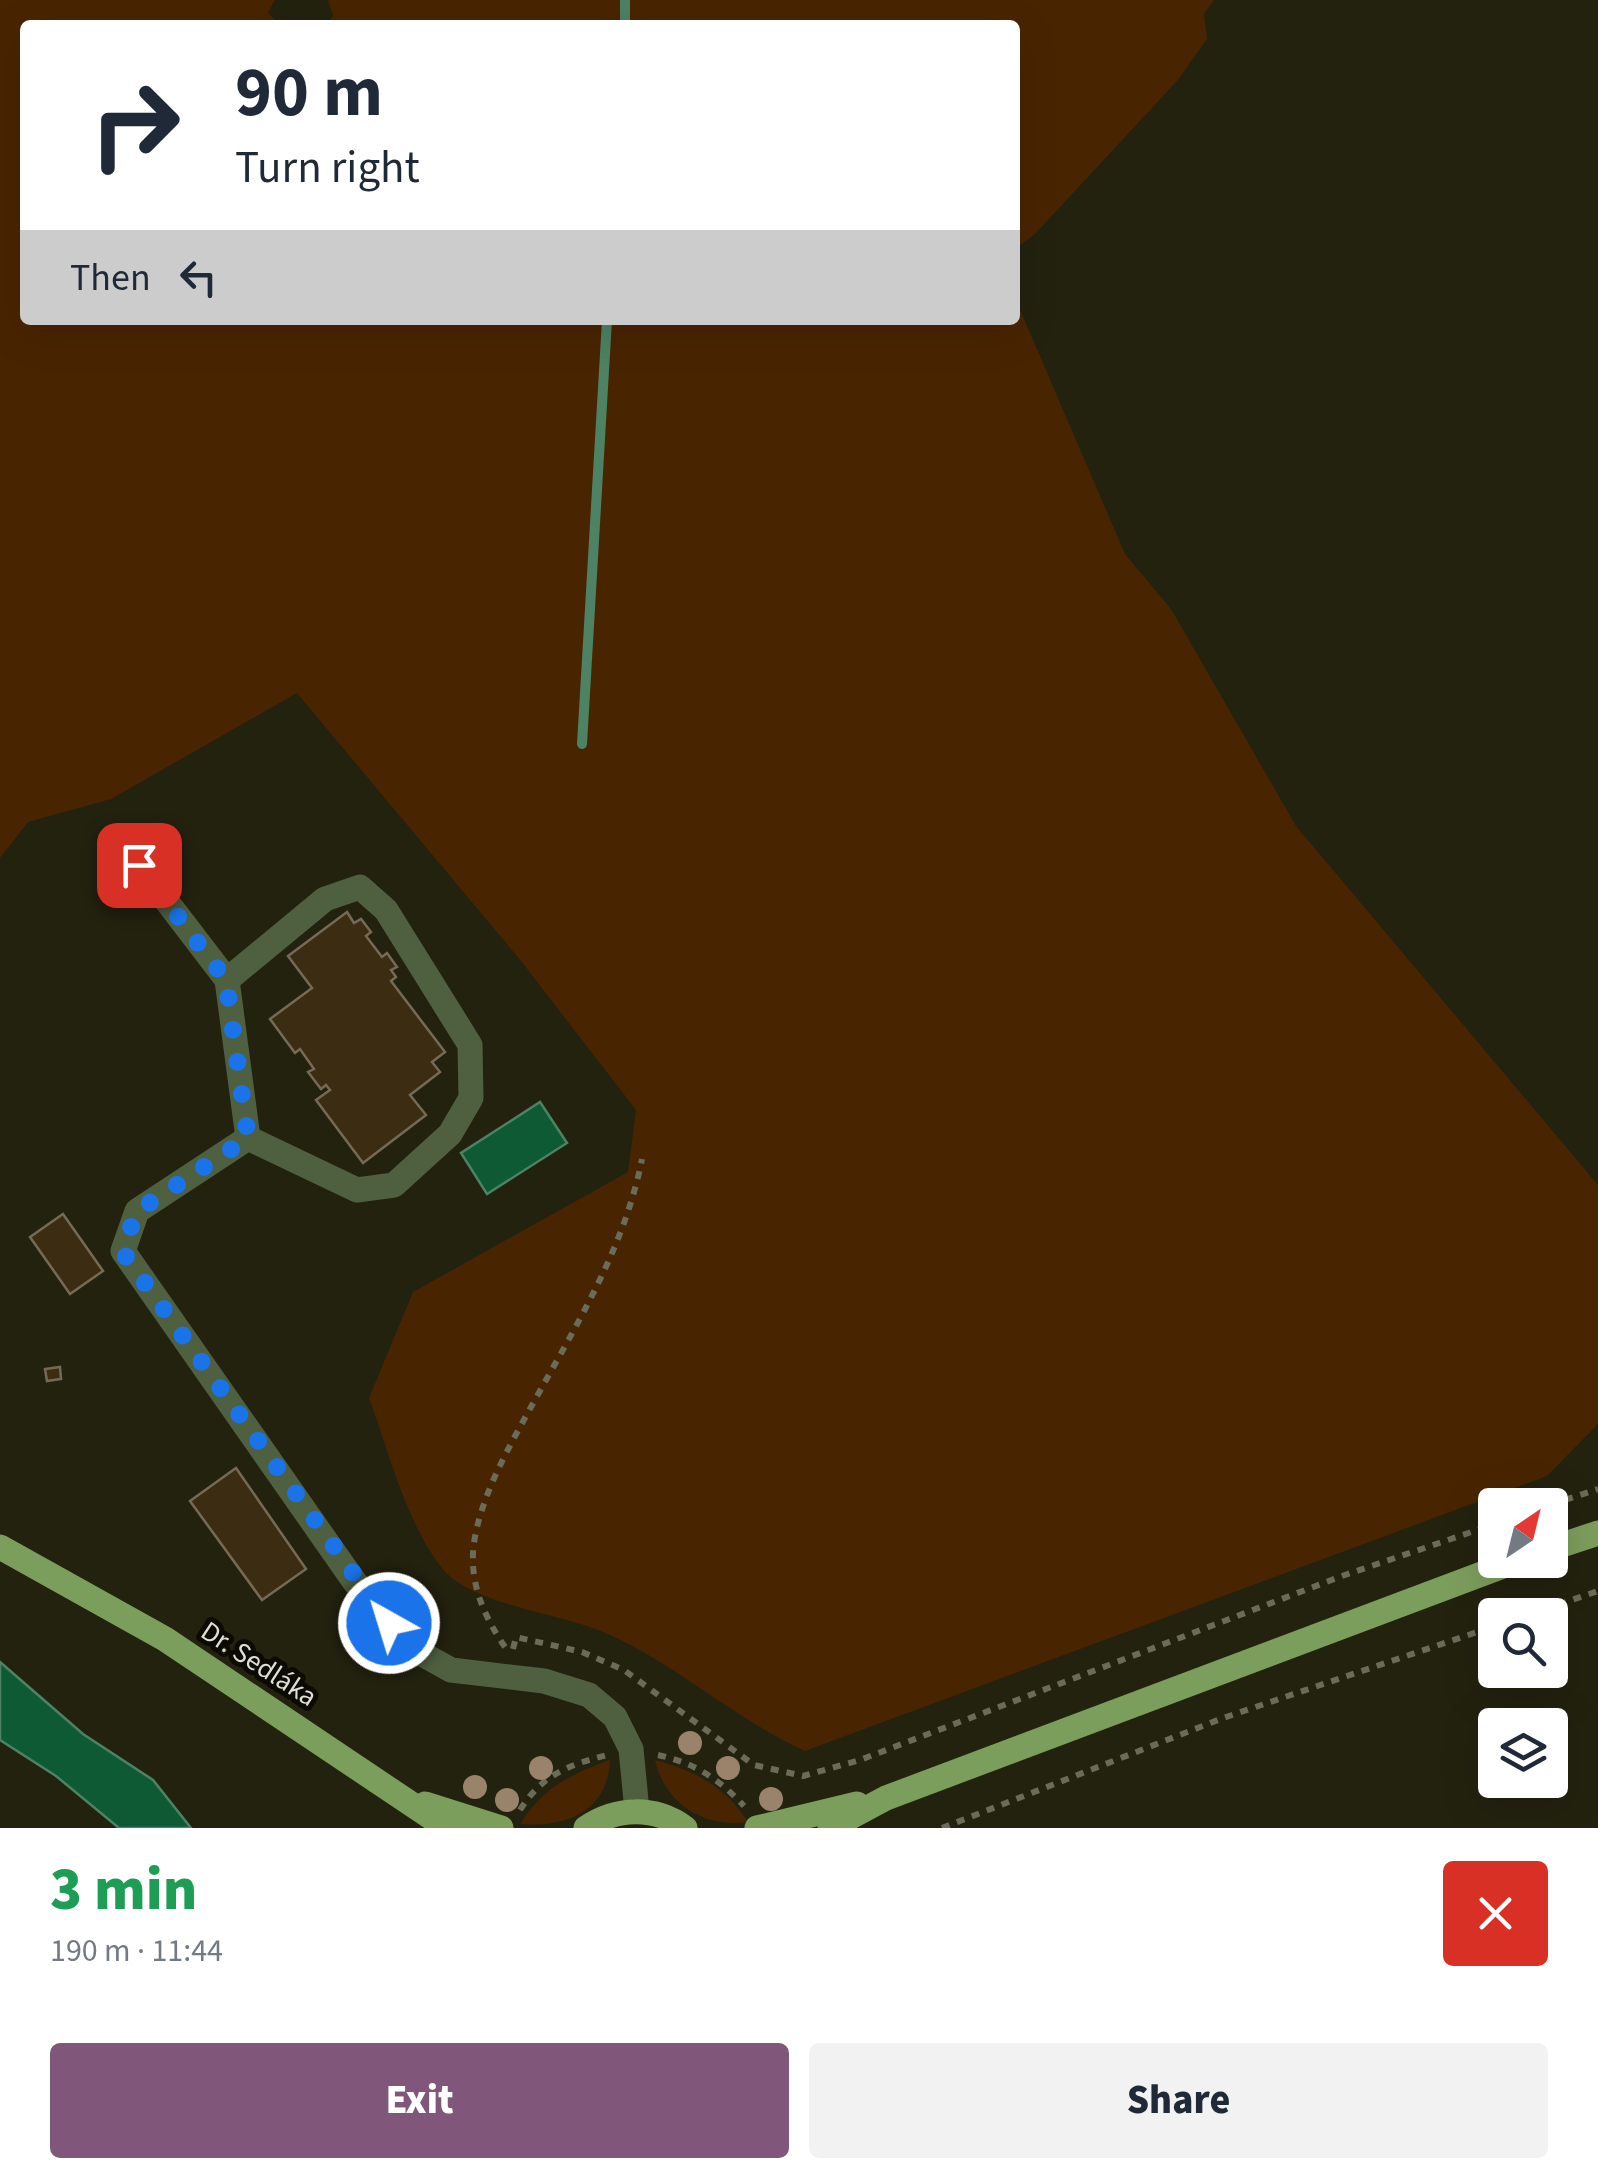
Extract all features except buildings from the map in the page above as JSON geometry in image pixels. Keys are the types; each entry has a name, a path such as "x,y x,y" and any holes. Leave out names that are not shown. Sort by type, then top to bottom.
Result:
{"main road":[{"path":"1568,1543 1598,1533"},
{"name":"Dr. Sedláka","path":"0,1547 251,1693 447,1828"},
{"path":"758,1828 886,1798 1478,1575"},
{"name":"Dr. Sedláka","path":"404,1796 504,1819"},
{"path":"830,1828 886,1798"},
{"path":"586,1828 617,1813 637,1811 657,1814 685,1828"}],"lane":[{"path":"139,865 226,980 248,1138"},
{"path":"226,980 325,899 360,887 386,910 470,1045 471,1098 450,1134 394,1184 357,1190 248,1138"},
{"path":"248,1138 137,1211 122,1251 354,1581 406,1644 450,1670 544,1680 589,1696 615,1717 631,1750 637,1811"}],"path":[{"path":"642,1158 632,1210 605,1272 506,1452 476,1532 473,1576 480,1603 511,1656 516,1637 582,1652 624,1670 754,1765 803,1776 860,1760 1342,1576 1478,1530"},
{"path":"1568,1499 1598,1489"},
{"path":"1568,1602 1598,1592"},
{"path":"942,1828 1223,1718 1478,1632"},
{"path":"504,1819 518,1814 534,1788 566,1765 631,1750 681,1760 721,1781 758,1828"}],"shaded area":[{"path":"0,0 275,0 268,13 275,20 20,20 20,325 1020,325 1020,310 1125,554 1171,609 1296,826 1598,1185 1598,1424 1547,1476 1515,1488 1478,1488 1478,1502 805,1751 608,1634 473,1591 441,1567 417,1528 369,1398 413,1292 628,1172 636,1110 521,961 297,693 111,799 28,822 0,858"},
{"path":"328,0 1214,0 1204,14 1207,39 1177,81 1035,234 1020,245 1020,20 330,20 333,15"},
{"path":"540,1102 567,1143 487,1194 461,1153"},
{"path":"0,1662 83,1734 153,1780 191,1828 119,1828 56,1776 0,1740"},
{"path":"610,1760 601,1792 581,1813 553,1823 520,1824 538,1801 559,1784"},
{"path":"655,1760 683,1769 719,1789 748,1822 715,1821 688,1809 667,1789"}],"waterway":[{"path":"625,0 625,20"},
{"path":"582,744 607,325"}],"route":[{"path":"139,865 226,980 248,1138 137,1211 122,1251 354,1581 389,1623"}]}
